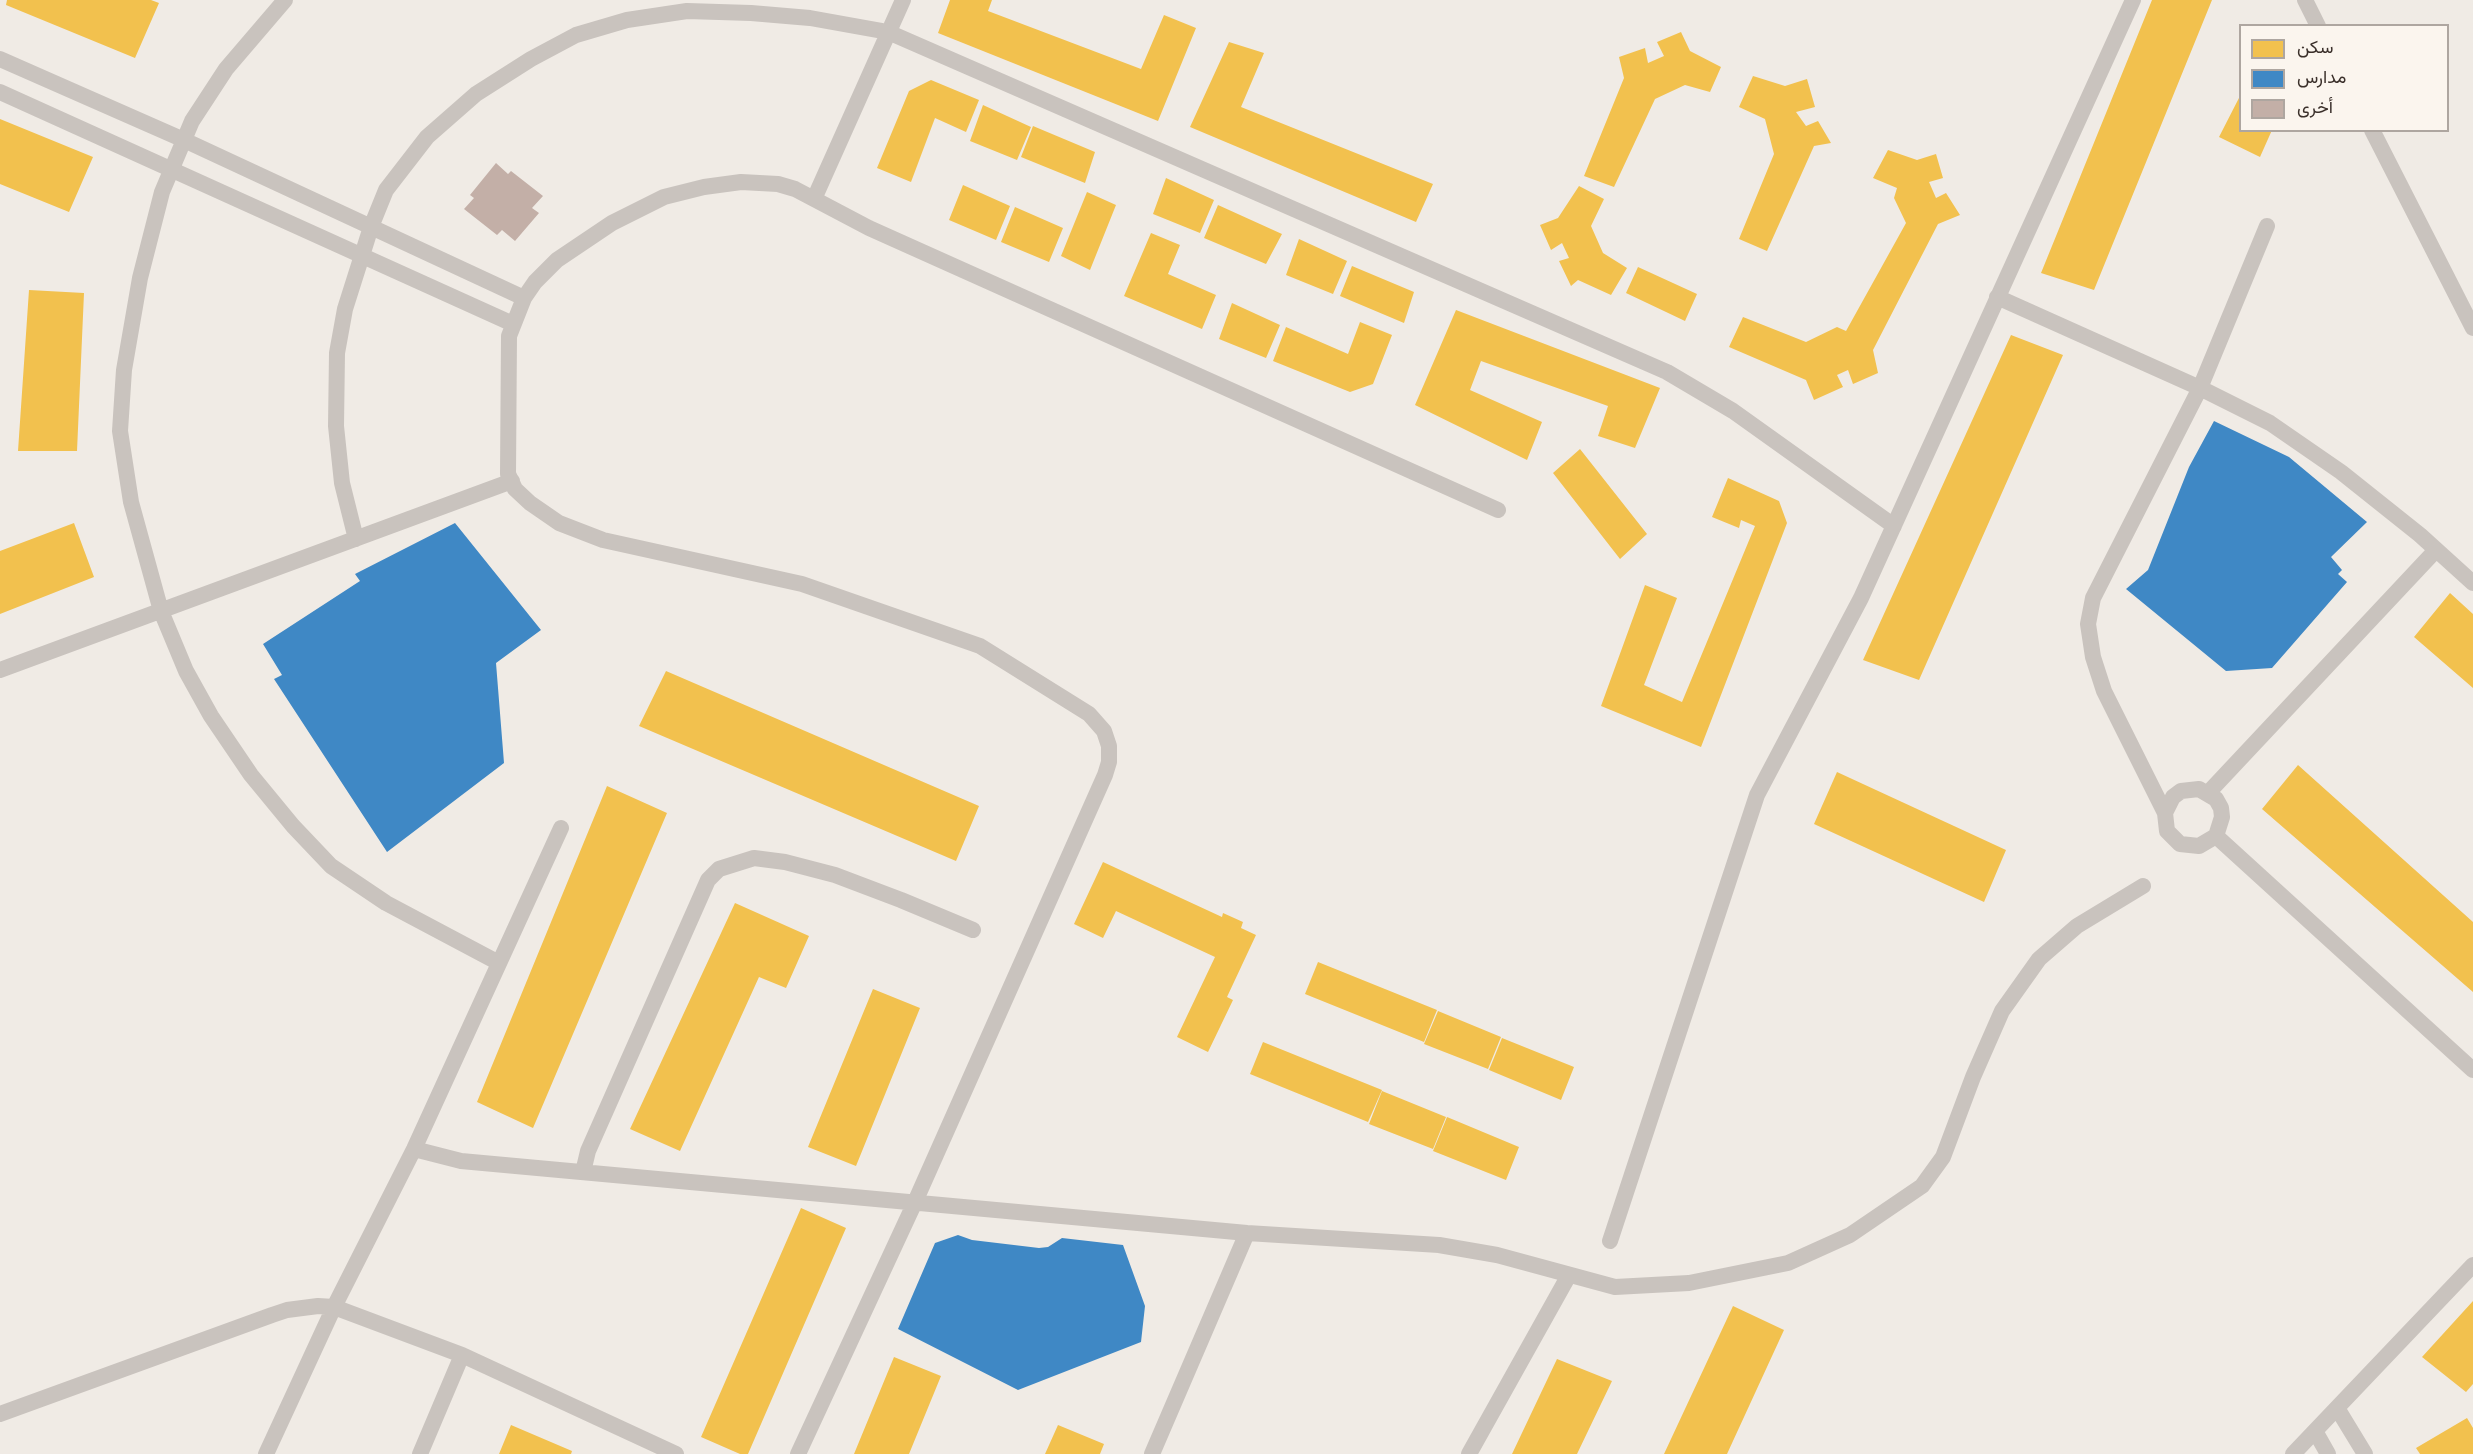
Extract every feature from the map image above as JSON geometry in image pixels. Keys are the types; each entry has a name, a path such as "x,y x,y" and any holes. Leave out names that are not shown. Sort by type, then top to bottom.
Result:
{"street":[{"path":"285,0 226,69 192,121 162,192 140,279 123,370 120,431 130,502 161,611 186,671 211,716 252,775 292,826 331,866 386,903 499,963"},
{"path":"814,199 903,0"},
{"path":"1610,1241 1757,795 1861,598 2133,0"},
{"path":"2305,0 2317,24"},
{"path":"356,539 342,483 336,426 338,353 345,309 371,227 386,190 427,137 476,94 531,59 576,35 627,21 687,11 810,18 888,32 1667,372 1733,411 1894,526"},
{"path":"0,59 184,140 524,298"},
{"path":"0,92 513,324"},
{"path":"2373,132 2473,327"},
{"path":"798,1454 915,1202 1105,775 1109,762 1109,746 1104,731 1089,714 980,646 802,584 603,540 559,523 530,503 515,489 508,474 509,336 524,298 535,282 557,260 612,223 664,197 704,187 741,182 778,184 795,189 880,233 1498,510"},
{"path":"2165,813 2173,796 2181,791 2199,789 2216,799 2221,808 2222,817 2216,836 2199,846 2180,844 2167,831 2165,813 2104,690 2093,657 2088,624 2093,598 2200,388 2267,226"},
{"path":"1997,297 2200,388 2279,429 2341,472 2473,583"},
{"path":"0,670 512,481"},
{"path":"2208,793 2436,550"},
{"path":"266,1454 334,1307 414,1149 561,828"},
{"path":"2216,836 2473,1070"},
{"path":"583,1172 588,1151 708,880 719,869 754,858 785,862 835,876 973,930"},
{"path":"414,1149 461,1161 1247,1233 1439,1245 1497,1256 1615,1287 1689,1283 1788,1263 1850,1235 1922,1186 1943,1158 1973,1077 2002,1011 2039,959 2077,926 2143,886"},
{"path":"1152,1454 1247,1233"},
{"path":"2293,1454 2473,1265"},
{"path":"1469,1454 1569,1275"},
{"path":"0,1414 272,1315 302,1307 334,1307 462,1355 676,1454"},
{"path":"420,1454 462,1355"},
{"path":"2337,1408 2365,1454"},
{"path":"2315,1431 2328,1454"}],"building: سكن":[{"path":"7,0 151,0 159,3 135,58 6,5"},
{"path":"950,0 992,0 988,11 1141,69 1164,15 1196,28 1158,121 938,33"},
{"path":"2152,0 2212,0 2094,290 2041,273"},
{"path":"1681,32 1690,51 1721,67 1710,92 1685,85 1655,99 1614,187 1584,176 1624,78 1619,57 1645,48 1648,63 1664,56 1657,42"},
{"path":"1229,42 1264,53 1241,107 1433,184 1416,222 1190,127"},
{"path":"1753,76 1785,86 1807,79 1815,107 1796,112 1806,126 1818,121 1831,143 1814,146 1767,251 1739,239 1774,154 1765,119 1739,107"},
{"path":"931,80 979,100 966,132 935,118 911,182 877,168 909,91"},
{"path":"2239,98 2239,132 2271,132 2260,157 2219,137"},
{"path":"983,105 1031,127 1017,160 970,141"},
{"path":"0,119 93,157 69,212 0,184"},
{"path":"1033,126 1095,152 1085,183 1021,157"},
{"path":"1888,150 1917,160 1936,154 1943,178 1929,182 1936,198 1946,193 1960,215 1938,224 1873,350 1878,373 1853,384 1848,370 1837,375 1843,387 1814,400 1806,380 1729,347 1743,317 1806,342 1837,327 1846,331 1906,223 1894,198 1897,188 1873,178"},
{"path":"1166,178 1214,200 1200,233 1153,214"},
{"path":"963,185 1010,206 996,240 949,220"},
{"path":"1579,186 1604,199 1591,226 1603,253 1627,268 1611,295 1578,280 1571,286 1559,261 1569,258 1562,243 1551,250 1540,225 1558,218"},
{"path":"1087,192 1116,205 1090,270 1061,256"},
{"path":"1218,205 1282,234 1266,264 1204,238"},
{"path":"1015,207 1063,228 1049,262 1001,242"},
{"path":"1151,233 1180,245 1168,274 1216,295 1202,329 1124,296"},
{"path":"1299,239 1347,261 1333,294 1286,275"},
{"path":"1352,266 1414,292 1404,323 1340,296"},
{"path":"1638,267 1697,294 1685,321 1626,293"},
{"path":"29,290 84,293 77,451 18,451"},
{"path":"1232,303 1280,325 1266,358 1219,339"},
{"path":"1456,310 1660,388 1635,448 1598,436 1608,406 1481,361 1470,390 1542,422 1527,460 1415,405"},
{"path":"1360,322 1392,335 1373,384 1350,392 1273,361 1286,327 1348,354"},
{"path":"2011,335 2063,355 1919,680 1863,660"},
{"path":"1580,449 1647,534 1620,559 1553,473"},
{"path":"1728,478 1779,501 1787,523 1701,747 1601,706 1645,585 1677,598 1644,685 1682,702 1755,526 1741,520 1739,528 1712,517"},
{"path":"74,523 94,577 0,614 0,551"},
{"path":"2450,593 2473,614 2473,688 2414,637"},
{"path":"666,671 979,806 956,861 639,726"},
{"path":"2298,765 2473,922 2473,992 2262,809"},
{"path":"1837,772 2006,850 1984,902 1814,824"},
{"path":"607,786 667,813 533,1128 477,1102"},
{"path":"1103,862 1222,917 1223,913 1243,922 1241,928 1256,935 1227,997 1233,1000 1208,1052 1177,1037 1215,957 1116,911 1103,938 1074,924"},
{"path":"735,903 809,936 786,988 759,977 680,1151 630,1129"},
{"path":"1318,962 1437,1010 1424,1042 1305,994"},
{"path":"873,989 920,1008 856,1166 808,1147"},
{"path":"1438,1011 1501,1037 1488,1069 1424,1044"},
{"path":"1502,1038 1574,1067 1561,1100 1489,1070"},
{"path":"1263,1042 1382,1090 1368,1122 1250,1074"},
{"path":"1382,1091 1446,1117 1433,1149 1369,1124"},
{"path":"1447,1117 1519,1147 1506,1180 1433,1151"},
{"path":"801,1208 846,1228 748,1454 740,1454 701,1437"},
{"path":"2473,1301 2473,1384 2466,1392 2422,1357"},
{"path":"1733,1306 1784,1330 1727,1454 1664,1454"},
{"path":"894,1357 941,1376 909,1454 854,1454"},
{"path":"1557,1359 1612,1381 1577,1454 1512,1454"},
{"path":"2467,1418 2473,1428 2473,1454 2420,1454 2416,1448"},
{"path":"511,1425 572,1451 571,1454 499,1454"},
{"path":"1058,1425 1104,1444 1100,1454 1045,1454"}],"building: مدارس":[{"path":"2214,421 2289,457 2367,522 2331,557 2342,570 2338,574 2347,582 2272,668 2226,671 2126,589 2148,570 2189,467"},
{"path":"455,523 541,630 496,663 504,763 387,852 274,679 282,675 263,644 360,581 355,574"},
{"path":"958,1235 972,1240 1039,1248 1048,1247 1062,1238 1123,1245 1145,1306 1141,1342 1018,1390 898,1329 935,1243"}],"building: أخرى":[{"path":"496,163 508,174 511,171 543,196 532,208 539,213 515,241 502,230 497,235 464,209 474,198 470,195"}]}
